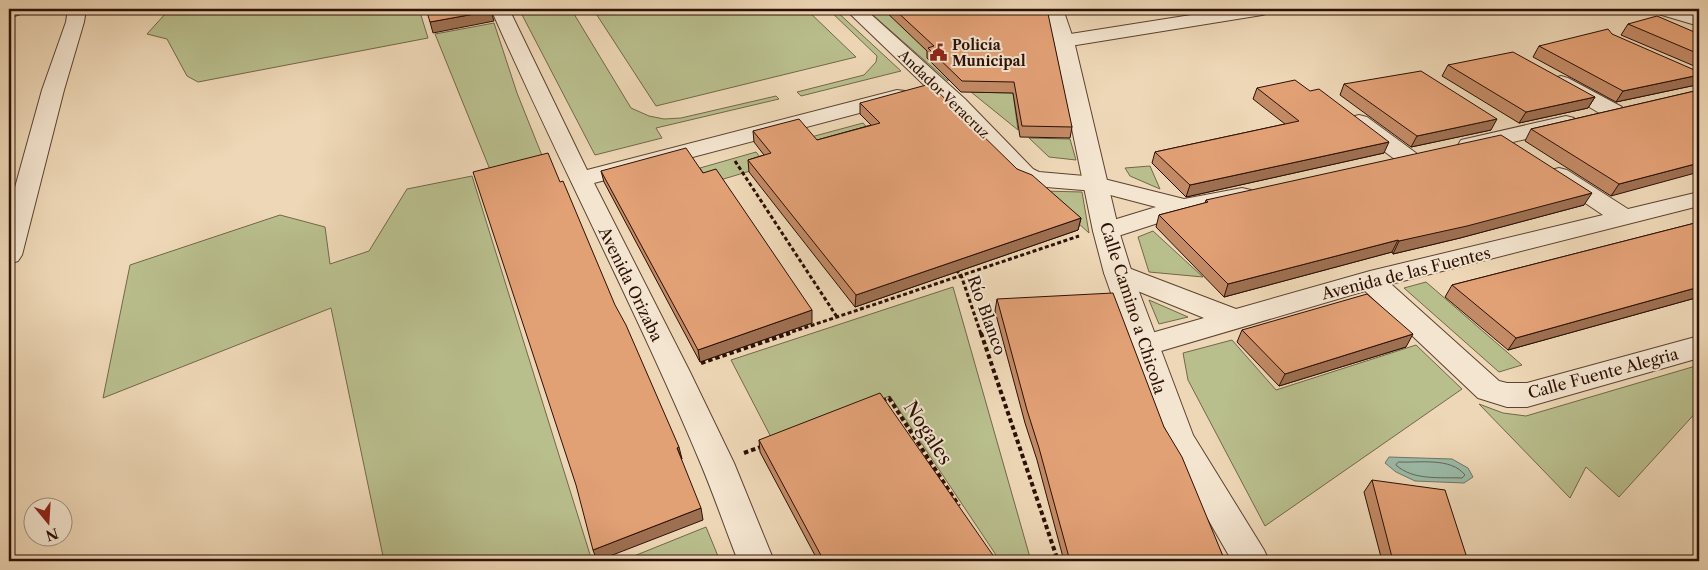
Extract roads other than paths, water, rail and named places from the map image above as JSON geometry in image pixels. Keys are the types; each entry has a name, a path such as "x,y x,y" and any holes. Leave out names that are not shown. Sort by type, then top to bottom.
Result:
{"street":[{"path":"9,12 16,9"},
{"path":"9,255 50,99 76,22 77,9"},
{"name":"Avenida Orizaba","path":"500,9 580,179 675,372 717,464 756,561"},
{"name":"Andador Veracruz","path":"854,9 937,85 1025,174 1034,179 1096,184 1184,208"},
{"name":"Calle Camino a Chicola","path":"1054,9 1064,41 1078,111 1096,184 1100,234 1118,273 1178,439 1252,561"},
{"path":"1064,41 1262,9"},
{"path":"1662,9 1699,19"},
{"path":"1379,164 1427,154 1516,142 1623,109 1540,70"},
{"path":"580,179 937,85"},
{"path":"1340,108 1427,154"},
{"path":"1516,142 1625,218"},
{"path":"1100,234 1184,208 1262,190"},
{"name":"Avenida de las Fuentes","path":"1144,345 1370,280 1699,199"},
{"path":"1118,273 1235,319"},
{"name":"Calle Fuente Alegria","path":"1370,280 1489,390 1506,395 1528,394 1699,347"}],"water":[{"path":"1389,457 1452,459 1468,468 1473,477 1464,483 1415,481 1396,472 1385,463"}],"place":[{"name":"Policía Municipal","path":"938,53"}]}
